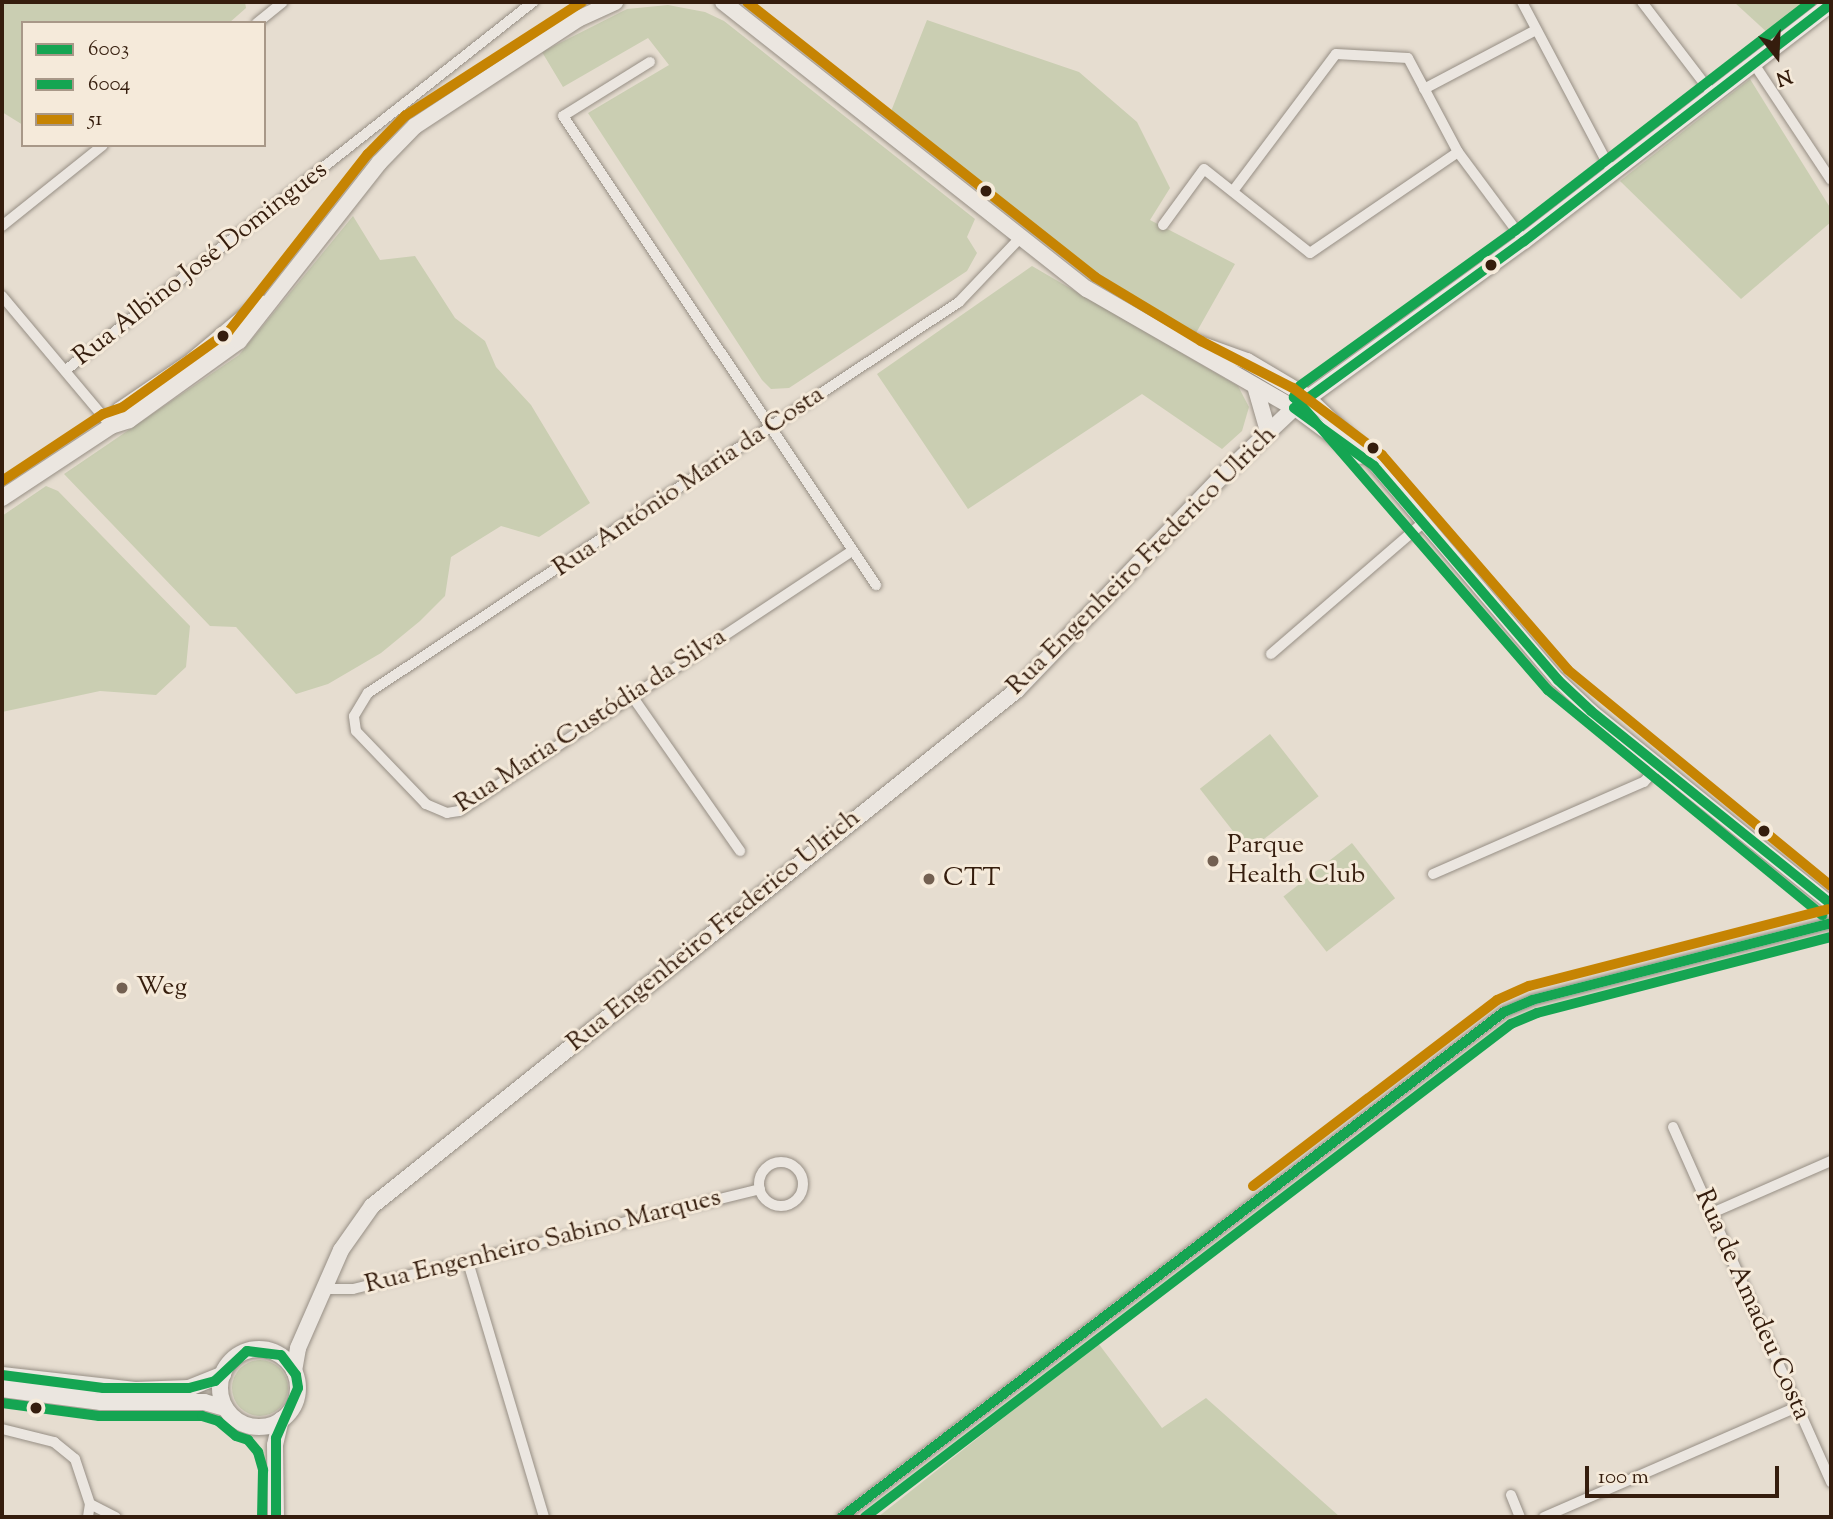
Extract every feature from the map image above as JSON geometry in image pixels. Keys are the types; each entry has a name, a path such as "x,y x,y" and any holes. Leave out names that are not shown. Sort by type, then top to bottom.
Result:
{"main road":[{"path":"578,19 596,2"},
{"path":"2,498 111,426 120,410 192,360 280,289 379,163 415,126 578,19 615,2"},
{"path":"711,2 728,5 1019,239 1087,289 1294,408"},
{"name":"Rua Engenheiro Frederico Ulrich","path":"293,1371 341,1250 372,1206 1026,683 1268,431 1294,408 1524,241 1831,4"},
{"path":"1159,330 1247,361 1308,397"},
{"path":"1255,386 1268,431"},
{"path":"2,1375 135,1390 189,1388 223,1374 237,1356 285,1344 311,1325"},
{"path":"258,1349 281,1356 293,1371 296,1401 281,1420 276,1459 276,1517"},
{"path":"223,1374 225,1408"},
{"path":"2,1389 101,1402 204,1402 225,1408 243,1424 256,1427 281,1420"},
{"path":"256,1427 276,1459"}],"street":[{"path":"259,21 283,2"},
{"name":"Rua Albino José Domingues","path":"66,370 533,2"},
{"path":"1522,2 1613,174"},
{"path":"1642,2 1713,95"},
{"path":"1424,89 1536,30"},
{"path":"1233,191 1336,54 1408,58 1458,152 1524,241"},
{"path":"650,62 563,116 876,585"},
{"path":"1754,64 1831,180"},
{"path":"2,226 101,147"},
{"path":"1163,225 1204,169 1310,253 1458,152"},
{"name":"Rua António Maria da Costa","path":"354,716 368,693 959,302 1019,239"},
{"name":"Rua Albino José Domingues","path":"2,296 111,426"},
{"path":"1308,397 1374,466 1558,680 1658,766 1831,904"},
{"path":"1294,408 1374,466"},
{"path":"1271,654 1423,523"},
{"name":"Rua Maria Custódia da Silva","path":"354,716 356,731 417,795 435,810 447,813 459,811 852,551"},
{"path":"632,696 740,850"},
{"path":"1433,874 1644,782 1658,766"},
{"path":"842,1517 1504,1012 1532,1000 1831,923"},
{"name":"Rua de Amadeu Costa","path":"1673,1127 1831,1482"},
{"path":"1712,1213 1831,1161"},
{"path":"776,1163 796,1168 803,1181 799,1195 781,1206 767,1201 760,1189 765,1169 776,1163"},
{"name":"Rua Engenheiro Sabino Marques","path":"325,1289 353,1289 760,1189"},
{"path":"468,1262 544,1517"},
{"path":"1544,1517 1797,1407"},
{"path":"2,1429 54,1442 75,1459 90,1503 88,1517"},
{"path":"1511,1495 1520,1517"},
{"path":"90,1503 116,1517"}],"green space":[{"path":"2,2 245,2 246,8 231,21 21,21 21,124 2,112"},
{"path":"1734,2 1812,2 1770,35"},
{"path":"668,5 705,12 724,21 975,219 967,237 977,253 967,271 789,388 771,389 762,380 588,113 669,65 648,38 563,87 542,52 627,9"},
{"path":"927,20 1079,72 1137,122 1170,188 1150,220 1235,264 1196,333 1147,309 1031,233 888,119"},
{"path":"1750,79 1831,209 1831,222 1741,299 1620,181"},
{"path":"353,216 380,260 415,256 455,318 485,341 496,367 531,405 590,503 539,537 501,526 451,557 445,596 420,621 381,653 328,684 296,694 236,627 210,626 64,474 239,355"},
{"path":"1032,266 1238,386 1249,407 1242,431 1222,449 1142,394 968,509 877,374"},
{"path":"46,486 58,491 190,626 186,667 156,695 100,691 2,712 2,516"},
{"path":"1270,734 1319,796 1249,851 1200,789"},
{"path":"1352,843 1395,898 1327,952 1283,897"},
{"path":"1098,1343 1162,1428 1206,1398 1340,1517 878,1517"},
{"path":"260,1360 271,1362 280,1368 286,1377 286,1399 280,1408 271,1414 260,1416 249,1414 240,1408 234,1399 232,1388 234,1377 240,1368 249,1362"}],"transit line":[{"name":"51","path":"2,481 103,414 123,407 229,331 368,154 405,116 582,2"},
{"name":"51","path":"747,2 1095,277 1201,341 1293,388 1382,455 1568,670 1831,886"},
{"name":"6004","path":"1811,2 1516,230 1300,386 1294,397 1548,690 1822,915"},
{"name":"6003","path":"1831,4 1524,241 1294,408 1374,466 1558,680 1591,711 1831,904"},
{"name":"51","path":"1253,1186 1497,1000 1529,986 1828,909"},
{"name":"6003","path":"842,1517 1504,1012 1532,1000 1831,923"},
{"name":"6004","path":"865,1517 1511,1024 1537,1013 1831,937"},
{"name":"6003","path":"2,1375 103,1388 189,1388 215,1381 247,1351 281,1355 296,1375 298,1388 276,1438 276,1517"},
{"name":"6004","path":"2,1403 99,1416 202,1416 218,1421 236,1436 248,1440 258,1452 263,1470 262,1517"}],"place":[{"name":"Parque Health Club","path":"1213,861"},
{"name":"CTT","path":"929,879"},
{"name":"Weg","path":"122,988"}]}
